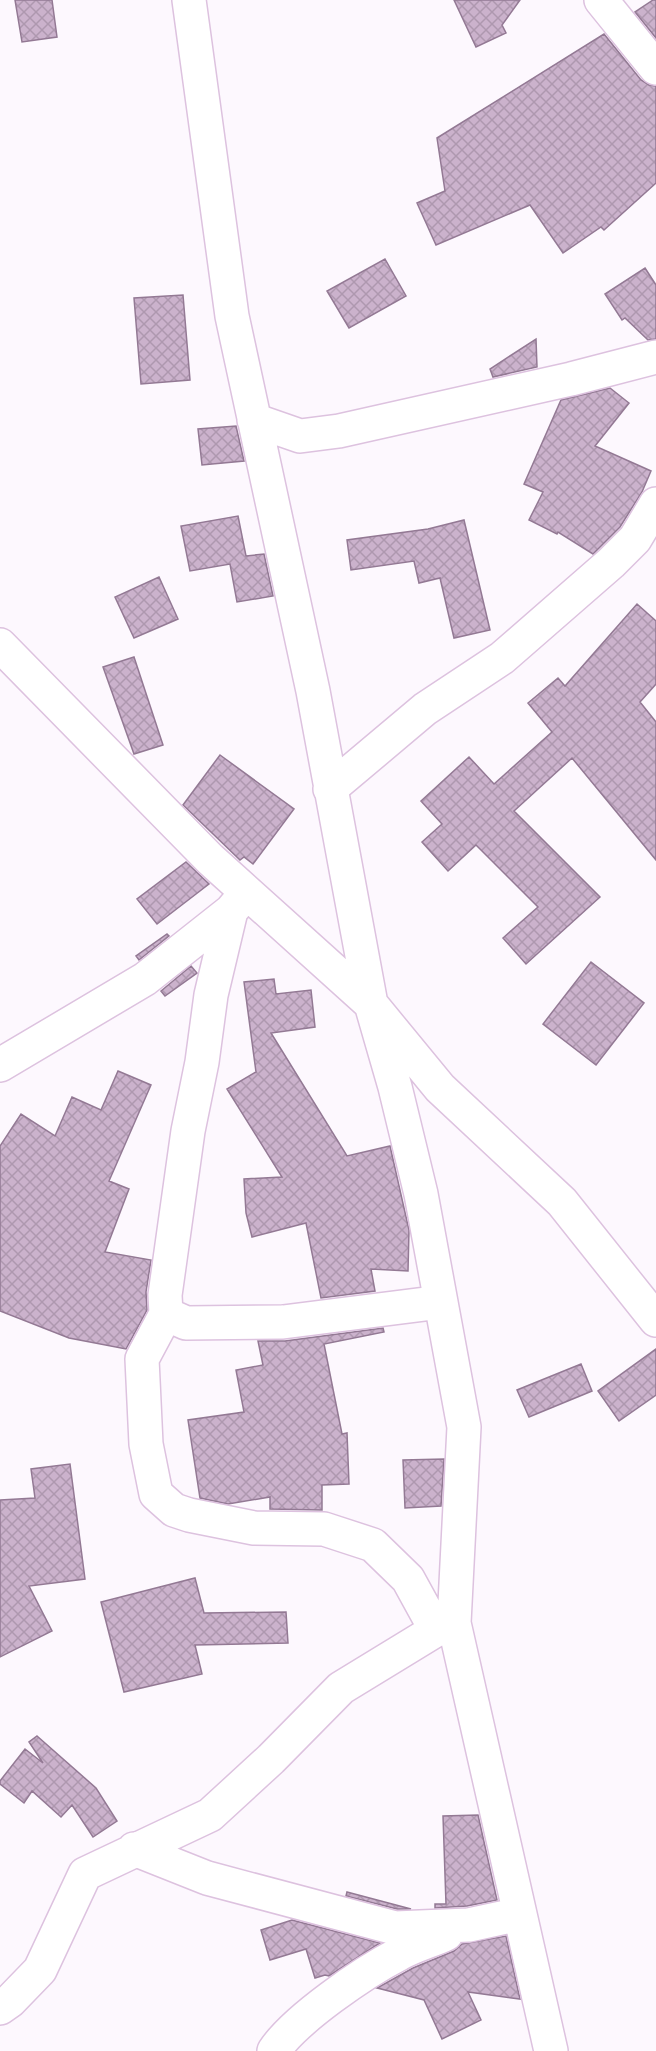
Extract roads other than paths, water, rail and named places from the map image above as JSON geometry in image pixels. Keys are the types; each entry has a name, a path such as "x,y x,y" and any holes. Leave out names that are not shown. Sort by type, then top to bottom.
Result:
{"street":[{"path":"189,0 232,316 313,691 371,1004 395,1087 421,1194 464,1427 445,1626 520,1914 551,2051"},
{"path":"601,0 656,68"},
{"path":"254,420 300,436 339,431 571,379 656,357"},
{"path":"265,469 300,436"},
{"path":"330,789 425,709 502,658 627,547 635,539 656,504"},
{"path":"0,645 210,859 239,901 371,1004 440,1088 561,1202 656,1320"},
{"path":"0,1065 145,979 239,901"},
{"path":"239,901 211,995 202,1062 188,1131 165,1295 166,1314 142,1359 146,1444 156,1494 174,1510 189,1515 254,1528 324,1529 373,1545 408,1579 445,1626"},
{"path":"166,1314 186,1323 283,1322 441,1302"},
{"path":"0,2008 10,2001 40,1970 85,1874 210,1815 271,1758 340,1688 445,1626"},
{"path":"134,1849 207,1878 395,1929 469,1925 520,1914"},
{"path":"274,2051 282,2038 343,1989 400,1953 469,1925"}]}
